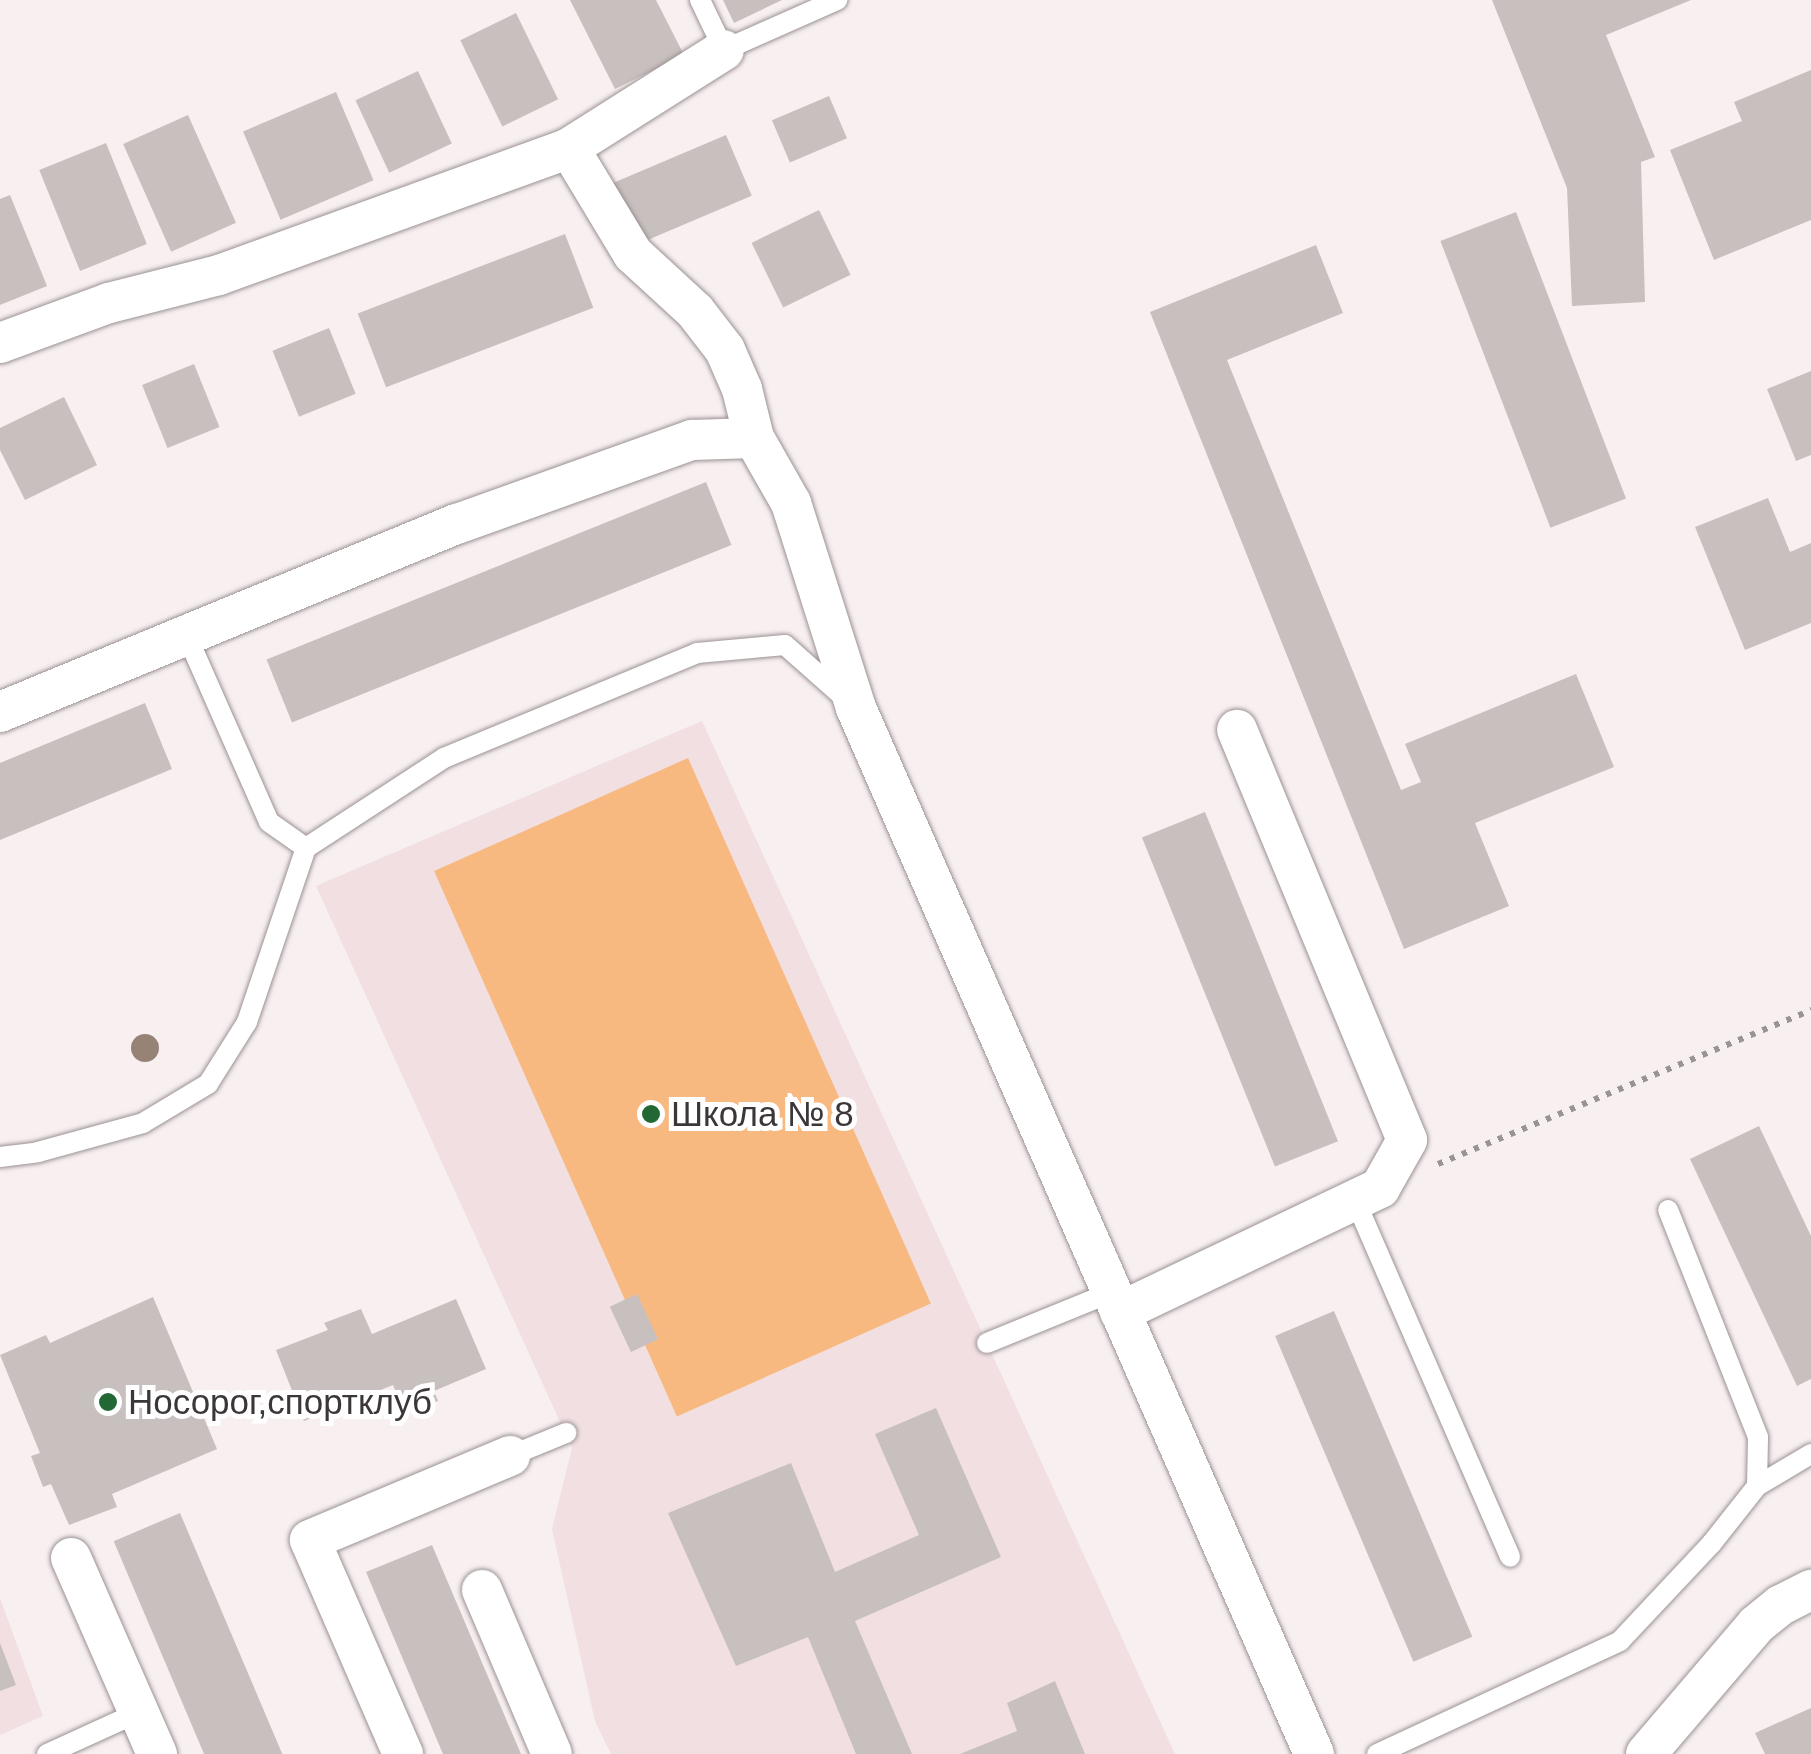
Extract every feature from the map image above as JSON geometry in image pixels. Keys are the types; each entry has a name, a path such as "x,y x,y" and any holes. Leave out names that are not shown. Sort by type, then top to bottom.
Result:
{"street":[{"path":"0,343 109,303 219,275 569,148 724,50"},
{"path":"569,148 633,254 696,310 725,350 742,389 754,438 791,503 856,708 1314,1754"},
{"path":"0,712 456,524 692,440 754,438"},
{"path":"1116,1302 1380,1188 1407,1140 1237,730"},
{"path":"402,1754 310,1540 510,1456"},
{"path":"71,1558 157,1754"},
{"path":"482,1590 552,1754"},
{"path":"1646,1754 1756,1625 1781,1605 1811,1590"}],"lane":[{"path":"700,0 724,50 837,0"},
{"path":"187,636 269,822 306,848"},
{"path":"0,1156 38,1152 143,1123 208,1084 247,1022 306,848 444,758 697,654 786,645 856,708"},
{"path":"1355,1200 1510,1557"},
{"path":"1668,1210 1758,1437 1757,1486"},
{"path":"987,1343 1116,1302"},
{"path":"510,1456 566,1433"},
{"path":"1378,1754 1620,1641 1712,1543 1757,1486 1811,1454"},
{"path":"47,1754 139,1712"}],"path":[{"path":"1434,1166 1811,1010"}],"shaded area":[{"name":"Школа № 8","path":"702,721 1175,1754 611,1754 595,1721 552,1529 572,1448 316,886"},
{"path":"688,758 931,1303 677,1416 434,871"},
{"path":"0,1598 43,1716 0,1735"}],"building":[{"path":"570,0 656,0 684,55 615,89"},
{"path":"723,0 782,0 734,23"},
{"path":"1492,0 1691,0 1606,35 1655,157 1641,162 1645,302 1572,306 1567,188"},
{"path":"516,13 558,99 502,126 460,40"},
{"path":"1811,70 1811,220 1714,260 1670,150 1742,121 1734,102"},
{"path":"418,71 452,144 389,173 355,100"},
{"path":"336,92 374,180 281,220 243,131"},
{"path":"829,96 847,138 790,163 772,120"},
{"path":"188,115 236,223 171,252 123,144"},
{"path":"726,135 752,196 636,245 610,184"},
{"path":"106,143 147,244 80,271 39,170"},
{"path":"10,195 47,286 0,305 0,199"},
{"path":"819,210 851,275 783,308 752,243"},
{"path":"1516,212 1626,499 1550,528 1440,241"},
{"path":"565,234 593,308 386,387 358,314"},
{"path":"1316,245 1343,313 1227,360 1401,790 1421,782 1405,744 1576,674 1614,767 1475,823 1509,906 1404,949 1150,312"},
{"path":"329,328 356,394 299,417 272,351"},
{"path":"194,364 219,427 168,448 142,385"},
{"path":"1811,371 1811,455 1796,461 1767,389"},
{"path":"64,397 97,465 25,500 0,450 0,428"},
{"path":"706,482 731,545 292,723 267,660"},
{"path":"1768,498 1790,552 1811,543 1811,623 1745,650 1695,527"},
{"path":"145,703 172,769 0,840 0,763"},
{"path":"1205,812 1338,1141 1275,1167 1142,837"},
{"path":"1759,1126 1811,1236 1811,1379 1797,1386 1690,1159"},
{"path":"637,1294 658,1339 631,1352 610,1307"},
{"name":"Носорог,спортклуб","path":"153,1297 217,1449 112,1494 117,1507 69,1525 51,1484 43,1487 31,1456 40,1453 0,1355 46,1335 50,1343"},
{"path":"456,1299 486,1369 434,1391 438,1401 405,1414 393,1385 304,1421 276,1350 328,1330 324,1323 361,1309 372,1334"},
{"path":"1334,1311 1472,1637 1413,1662 1275,1336"},
{"path":"936,1408 1001,1557 855,1621 912,1754 856,1754 808,1637 736,1666 668,1513 791,1463 835,1572 919,1535 875,1434"},
{"path":"180,1513 282,1754 204,1754 114,1541"},
{"path":"432,1545 521,1754 443,1754 366,1572"},
{"path":"0,1643 16,1685 0,1691"},
{"path":"1055,1681 1085,1754 960,1754 1017,1731 1007,1703"},
{"path":"1811,1708 1811,1754 1765,1754 1755,1733"}],"place":[{"name":"Школа № 8","path":"651,1114"},
{"name":"Носорог,спортклуб","path":"108,1402"}]}
